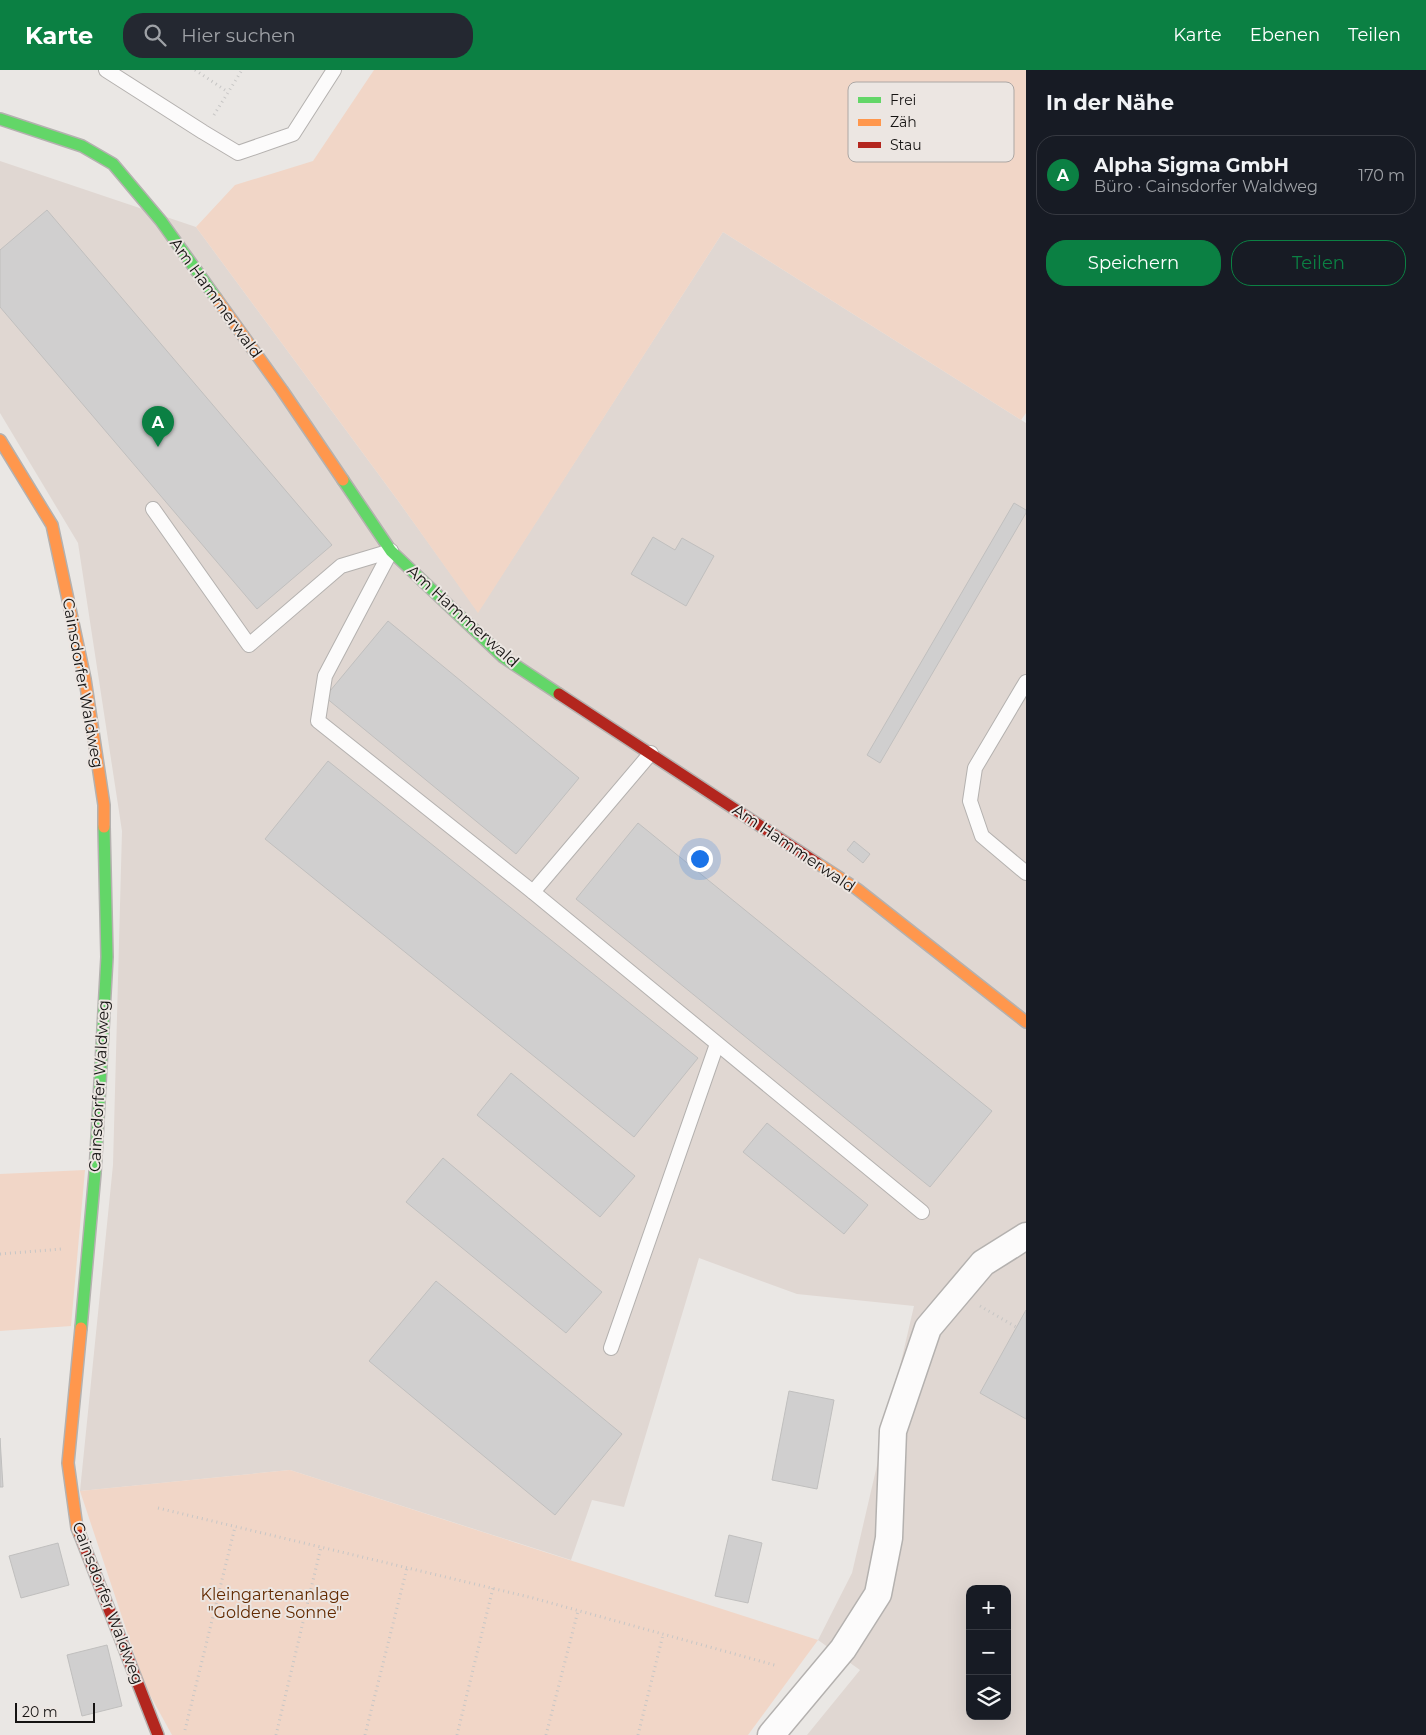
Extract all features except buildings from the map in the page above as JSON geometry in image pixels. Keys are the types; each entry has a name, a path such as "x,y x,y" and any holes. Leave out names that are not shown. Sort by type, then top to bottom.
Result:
{"main road":[{"name":"Am Hammerwald","path":"0,119 82,146 113,164 161,221 282,390 391,551 503,657 857,889 1026,1022"},
{"name":"Cainsdorfer Waldweg","path":"0,440 52,525 85,679 104,805 107,957 95,1173 68,1463 77,1528 158,1735"}],"street":[{"path":"771,1735 843,1649 878,1594 889,1538 893,1430 928,1328 983,1263 1026,1236"}],"lane":[{"path":"106,70 238,153 293,134 334,70"},
{"path":"152,509 249,645 340,566 391,551"},
{"path":"391,551 325,676 318,721 533,892 922,1212"},
{"path":"1026,682 975,768 970,802 982,836 1026,873"},
{"path":"533,892 651,753"},
{"path":"611,1348 717,1044"}],"path":[{"path":"195,70 228,92"},
{"path":"203,132 242,70"},
{"path":"0,1254 88,1248"},
{"path":"958,1293 1016,1327"},
{"path":"158,1508 493,1588 778,1666"},
{"path":"184,1735 235,1527"},
{"path":"276,1735 320,1547"},
{"path":"365,1735 407,1568"},
{"path":"457,1735 493,1588"},
{"path":"546,1735 578,1611"},
{"path":"638,1735 663,1634"}],"shaded area":[{"path":"0,161 196,227 478,612 723,232 1026,423 1026,1735 807,1735 860,1670 818,1640 852,1573 914,1306 797,1294 699,1258 624,1507 592,1500 571,1560 290,1470 80,1491 113,1165 122,831 78,543 0,413"}],"green space":[{"path":"374,70 1026,70 1026,413 1021,420 723,232 478,613 399,502 196,227 235,185 313,161"},
{"path":"85,1170 71,1326 0,1331 0,1174"},
{"name":"Kleingartenanlage \"Goldene Sonne\"","path":"290,1470 818,1640 748,1735 172,1735 145,1686 80,1491"}],"traffic: fast":[{"path":"0,119 82,146 113,164 161,221 216,298"},
{"path":"343,480 391,551 503,657 559,694"},
{"path":"81,1328 95,1173 107,957 104,827"}],"traffic: slow":[{"path":"216,298 343,480"},
{"path":"0,440 52,525 85,679 104,805 104,827"},
{"path":"817,863 857,889 1026,1022"},
{"path":"80,1535 77,1528 68,1463 81,1328"}],"traffic: jam":[{"path":"559,694 817,863"},
{"path":"80,1535 158,1735"}],"place":[{"name":"Alpha Sigma GmbH","path":"158,447"}]}
